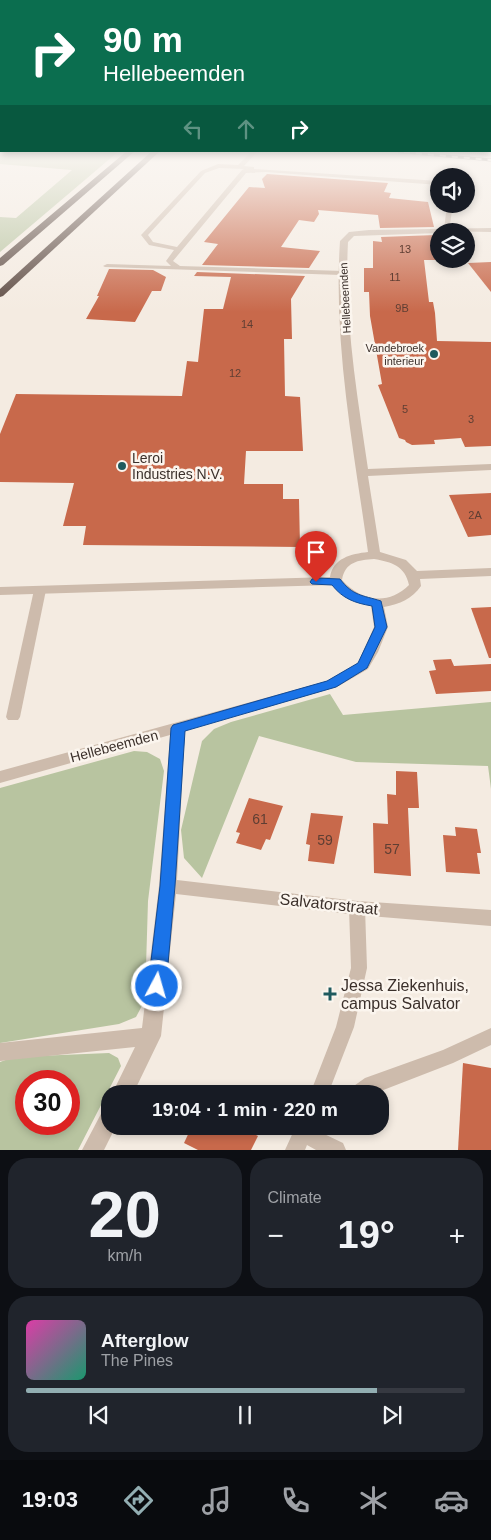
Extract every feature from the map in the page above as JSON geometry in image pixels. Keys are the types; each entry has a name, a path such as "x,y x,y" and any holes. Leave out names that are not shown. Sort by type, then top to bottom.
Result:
{"highway":[{"path":"0,263 69,205"},
{"path":"0,294 98,205"}],"street":[{"name":"Hellebeemden","path":"374,555 348,353 341,273 344,241 352,234 430,230"},
{"name":"Hellebeemden","path":"475,230 491,230"},
{"path":"362,473 491,467"},
{"path":"374,555 399,561 408,567 414,575 414,586 408,595 394,601 377,603 358,600 344,592 336,581 336,571 344,562 358,556 374,555"},
{"path":"414,575 491,572"},
{"path":"0,591 336,581"},
{"name":"Hellebeemden","path":"0,777 332,684 362,666 381,627 377,603"},
{"path":"127,1085 152,1036 168,886 178,728"},
{"name":"Salvatorstraat","path":"168,886 357,908 491,918"},
{"path":"0,1052 152,1036"},
{"path":"93,1150 101,1134"}],"lane":[{"path":"172,205 144,235 151,244 178,249"},
{"path":"178,268 169,261 216,205"},
{"path":"107,266 341,273"},
{"path":"13,717 40,590"},
{"path":"322,1085 345,1027 359,968 357,908"},
{"path":"370,1085 446,1057 491,1036"},
{"path":"306,1135 336,1150"}],"green space":[{"path":"32,205 56,205 0,252 0,217 16,218"},
{"path":"330,694 343,715 491,702 491,789 488,766 356,762 259,736 202,878 184,858 181,830 202,741 214,729 231,722"},
{"path":"134,751 147,752 160,759 164,771 148,901 145,1000 136,1017 119,1024 0,1043 0,788"},
{"path":"109,1053 118,1058 121,1066 111,1085 101,1085 101,1105 78,1150 0,1150 0,1062 14,1057"}],"building":[{"path":"235,205 429,205 433,223 430,223 430,227 380,228 378,215 318,210 319,214 314,222 299,220 281,247 320,251 309,268 202,265 218,244 204,242"},
{"path":"430,235 430,260 424,260 429,302 433,302 435,313 437,341 491,342 491,446 465,447 461,438 434,440 435,444 412,445 399,438 378,385 382,384 370,316 369,292 364,292 364,268 373,268 373,241 382,242 381,237"},
{"path":"491,262 491,292 472,268 475,268 475,263"},
{"path":"109,269 153,270 166,277 161,291 152,291 135,322 86,319 99,296 97,296"},
{"name":"Leroi Industries N.V.","path":"197,272 305,276 291,299 292,339 284,339 285,396 300,397 303,451 246,451 244,484 283,484 283,499 299,499 300,547 83,545 86,526 63,526 74,483 0,482 0,434 16,394 182,396 187,361 198,362 204,309 223,309 231,277 194,276"},
{"path":"491,493 491,535 468,537 449,495"},
{"path":"491,607 491,658 489,658 471,608"},
{"path":"451,659 454,666 491,664 491,691 436,694 429,671 436,670 433,660"},
{"path":"396,771 417,772 419,808 408,808 411,876 374,873 373,823 388,824 387,794 396,795"},
{"path":"249,798 283,806 270,840 266,839 261,850 236,843 240,833 236,832"},
{"path":"311,813 343,816 334,864 308,861 310,845 306,844"},
{"path":"455,827 477,829 481,853 477,853 480,874 446,872 443,835 456,836"},
{"path":"463,1063 491,1068 491,1150 458,1150"},
{"path":"188,1135 258,1136 251,1150 198,1150 184,1143"}],"place":[{"name":"Vandebroek interieur","path":"434,354"},
{"name":"Leroi Industries N.V.","path":"122,466"},
{"name":"Jessa Ziekenhuis, campus Salvator","path":"330,994"}],"route":[{"path":"157,986 168,886 178,728 332,684 362,666 371,652 381,627 377,603 358,600 344,592 336,581 316,582"}]}
